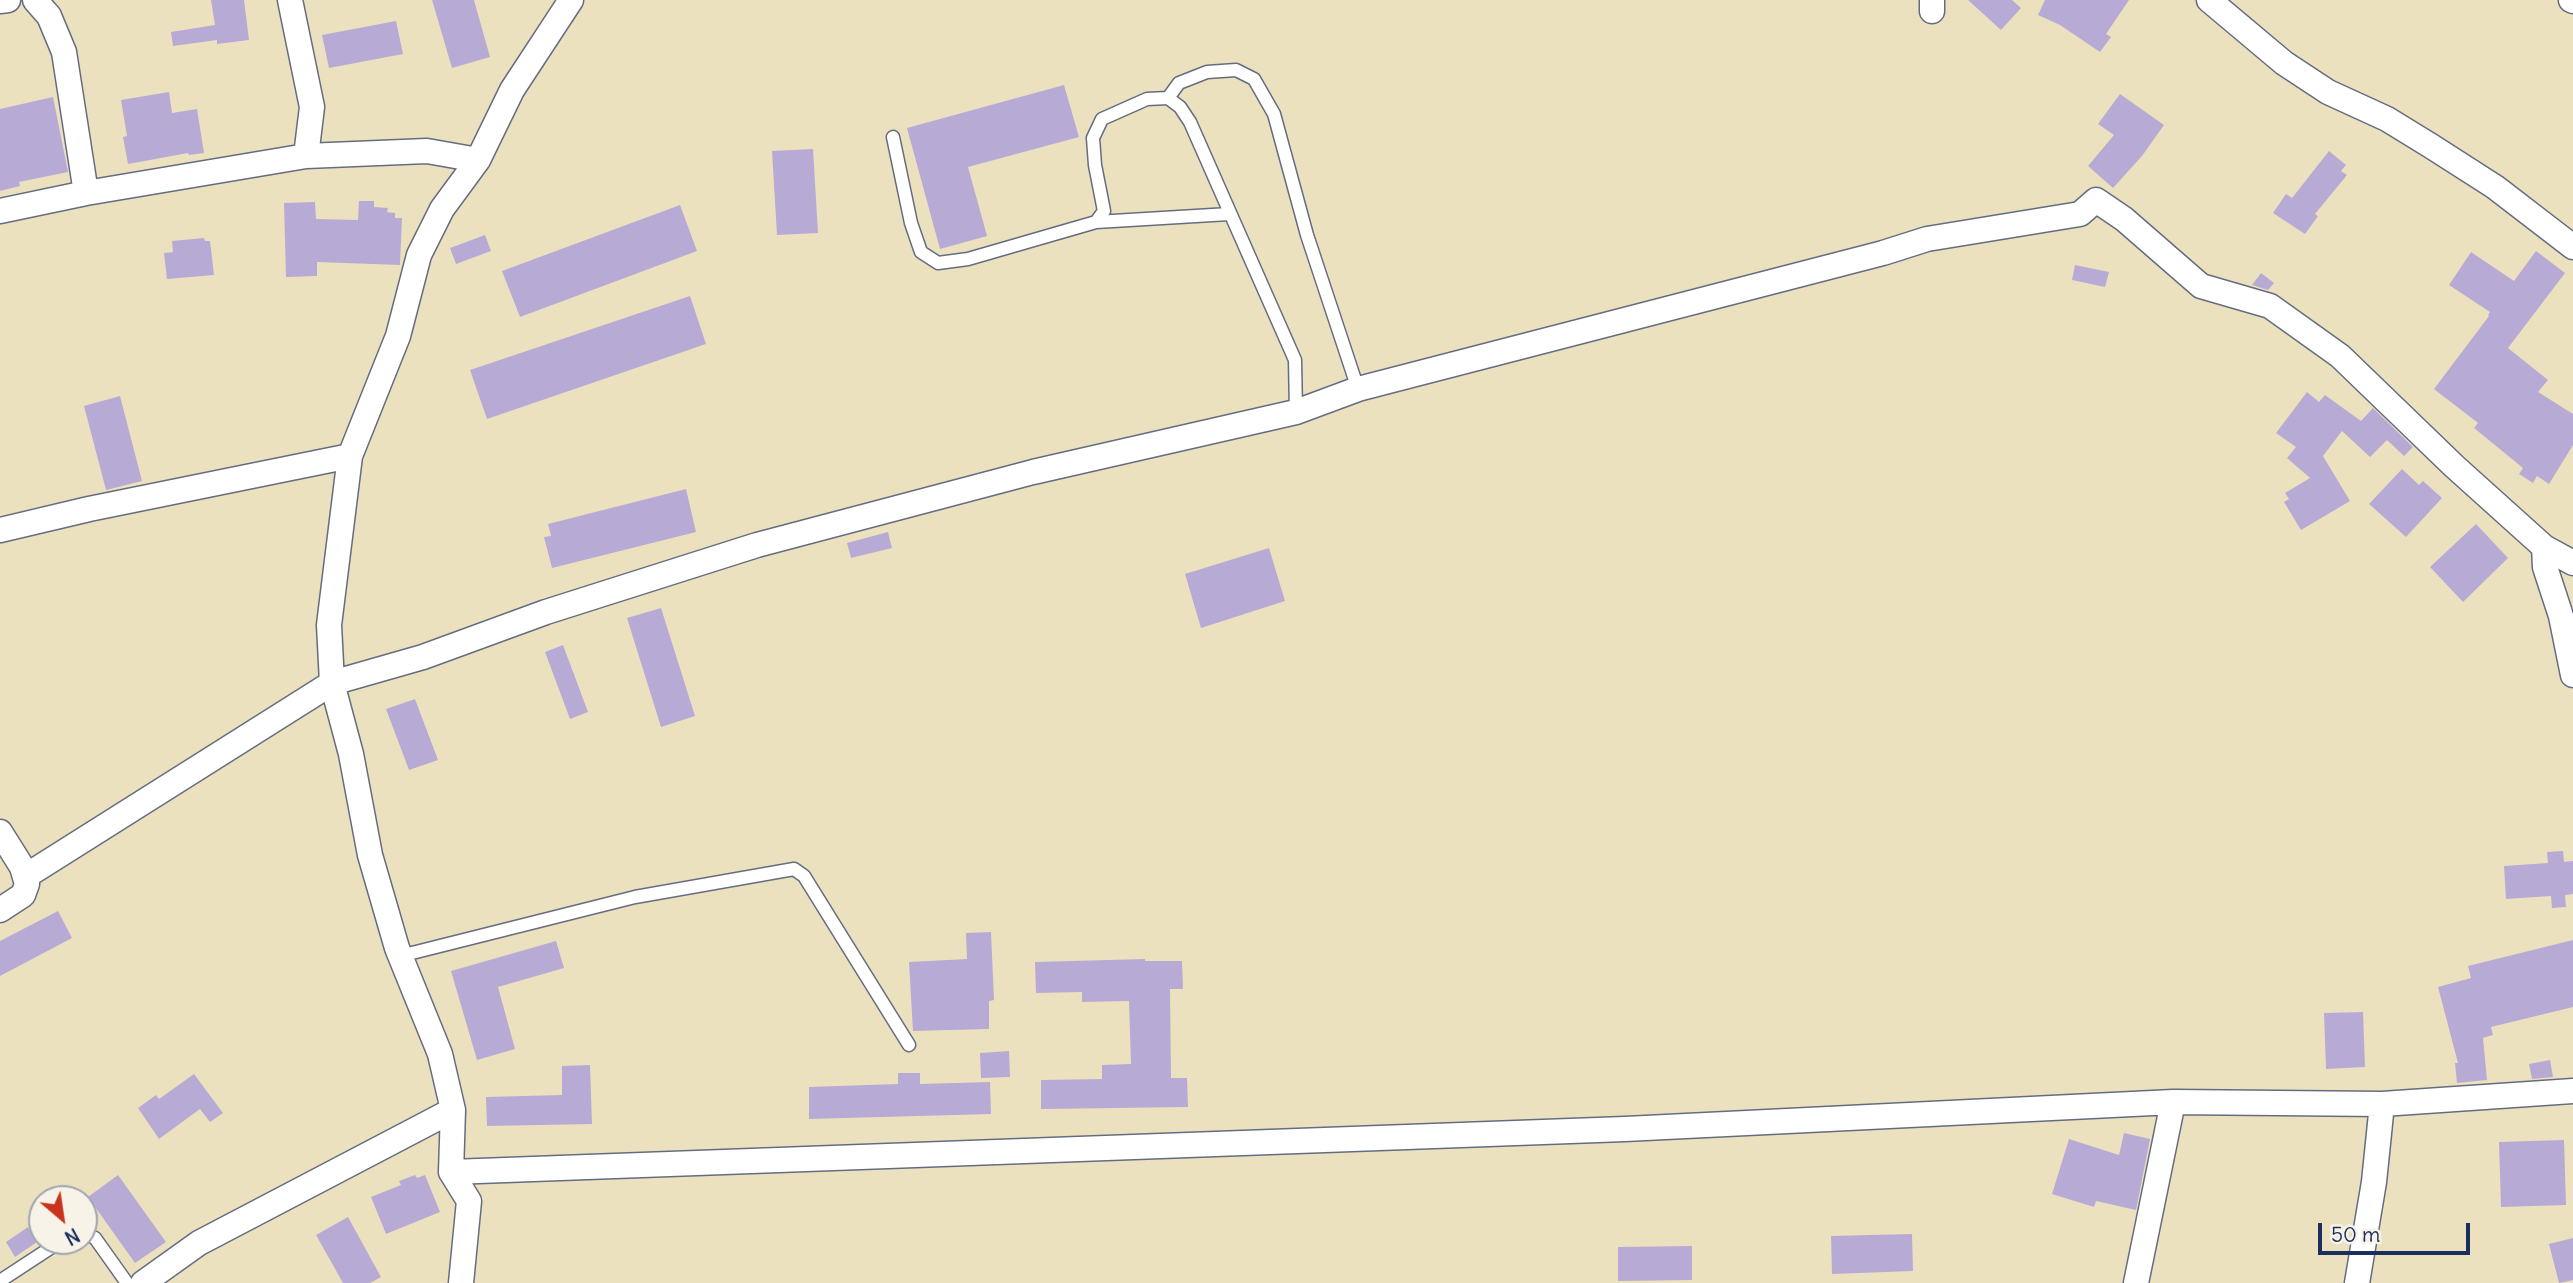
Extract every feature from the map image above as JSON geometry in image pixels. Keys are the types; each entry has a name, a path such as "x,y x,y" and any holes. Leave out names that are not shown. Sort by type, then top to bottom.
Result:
{"street":[{"path":"0,1 8,0"},
{"path":"36,0 49,16 64,52 86,193"},
{"path":"290,0 312,107 306,156"},
{"path":"461,1283 469,1201 451,1172 453,1111 440,1054 400,956 370,855 351,754 332,684 329,625 350,456 398,336 419,254 442,209 478,160 512,90 571,0"},
{"path":"2209,0 2284,64 2328,92 2387,119 2431,146 2495,187 2573,247"},
{"path":"0,211 86,193 306,156 427,151 478,160"},
{"path":"26,876 332,684 423,657 546,612 757,545 1033,472 1296,412 1357,389 1857,260 1927,239 2080,214 2096,200 2124,219 2201,286 2270,306 2340,356 2494,504 2544,547 2573,563"},
{"path":"0,530 89,509 350,456"},
{"path":"2544,547 2545,567 2561,617 2573,675"},
{"path":"0,832 26,876 23,895 0,910"},
{"path":"451,1172 1625,1129 2173,1102 2382,1104 2573,1091"},
{"path":"2136,1283 2173,1102"},
{"path":"2357,1283 2374,1182 2382,1104"},
{"path":"143,1283 199,1243 453,1111"}],"lane":[{"path":"1168,98 1179,83 1207,72 1236,70 1254,79 1274,114 1307,235 1357,389"},
{"path":"1096,222 1104,211 1093,138 1102,119 1147,99 1168,98 1180,107 1190,122 1295,360 1296,412"},
{"path":"893,137 911,223 921,252 939,264 968,259 1096,222 1229,214"},
{"path":"400,956 635,897 794,869 804,876 909,1045"},
{"path":"98,1242 127,1283"},
{"path":"0,1281 40,1255"}],"building":[{"path":"211,0 244,0 249,40 217,44 217,40 173,46 171,32 215,25"},
{"path":"432,0 474,0 490,57 452,68"},
{"path":"1968,0 2012,0 2021,8 2001,30"},
{"path":"2045,0 2129,0 2106,34 2111,37 2100,52 2060,25 2038,15"},
{"path":"396,21 403,54 329,68 322,35"},
{"path":"1064,85 1079,137 968,167 987,236 940,249 907,128"},
{"path":"169,92 172,113 197,109 204,153 188,153 128,164 121,100"},
{"path":"2120,94 2164,125 2142,156 2113,188 2088,166 2114,135 2098,124"},
{"path":"53,97 68,172 19,182 20,186 0,191 0,109"},
{"path":"813,149 818,233 777,235 772,151"},
{"path":"2329,151 2346,165 2341,171 2347,175 2315,214 2318,216 2305,234 2273,213 2286,194 2292,198"},
{"path":"359,201 374,201 374,207 388,208 387,212 395,213 395,218 402,218 400,265 317,262 317,276 286,277 284,203 315,202 316,219 358,220"},
{"path":"680,205 697,251 520,317 502,271"},
{"path":"485,235 491,251 456,264 450,248"},
{"path":"204,238 205,241 210,241 214,275 167,279 164,253 173,252 172,241"},
{"path":"2536,251 2565,273 2508,348 2548,380 2538,392 2573,414 2573,445 2549,484 2537,476 2533,483 2519,474 2523,468 2474,428 2478,423 2434,389 2489,316 2490,312 2449,285 2471,252 2514,281"},
{"path":"2075,265 2109,272 2105,287 2072,280"},
{"path":"2261,273 2274,283 2268,290 2252,285"},
{"path":"690,296 706,344 487,419 470,370"},
{"path":"2307,392 2319,402 2325,395 2361,421 2373,408 2413,447 2404,456 2387,440 2370,457 2342,431 2323,456 2350,501 2301,530 2284,502 2289,499 2285,493 2310,478 2287,458 2296,447 2276,433"},
{"path":"120,396 142,481 106,490 84,406"},
{"path":"2402,469 2419,485 2423,481 2442,498 2406,537 2369,504"},
{"path":"686,489 696,532 552,568 544,537 551,536 548,524"},
{"path":"2476,524 2508,558 2463,602 2430,567"},
{"path":"888,532 892,548 851,558 847,543"},
{"path":"1269,548 1285,601 1201,628 1185,574"},
{"path":"661,608 695,716 661,727 627,618"},
{"path":"563,645 588,712 570,719 545,652"},
{"path":"415,699 438,760 409,770 386,709"},
{"path":"2563,851 2564,862 2573,861 2573,894 2565,895 2566,907 2552,908 2551,896 2506,899 2504,866 2548,863 2547,852"},
{"path":"58,911 72,938 0,976 0,941"},
{"path":"991,932 994,1000 989,1001 989,1029 913,1031 909,962 967,959 966,933"},
{"path":"2573,940 2573,1007 2491,1027 2493,1035 2483,1038 2487,1080 2457,1083 2455,1063 2458,1063 2438,987 2471,978 2468,966"},
{"path":"556,941 564,968 498,987 515,1049 477,1060 451,971"},
{"path":"1145,959 1182,961 1183,989 1170,989 1171,1078 1187,1078 1188,1107 1041,1109 1041,1080 1102,1079 1102,1065 1131,1064 1129,1001 1082,1002 1082,992 1036,993 1035,962"},
{"path":"2363,1012 2365,1067 2326,1069 2324,1013"},
{"path":"1009,1051 1010,1077 981,1078 980,1053"},
{"path":"2550,1060 2553,1077 2532,1079 2529,1064"},
{"path":"590,1065 592,1124 487,1126 486,1097 562,1095 562,1066"},
{"path":"898,1073 920,1073 920,1084 990,1082 991,1114 809,1119 809,1087 898,1084"},
{"path":"194,1074 223,1113 210,1122 200,1109 159,1139 138,1108 156,1095 159,1099"},
{"path":"2124,1133 2150,1139 2136,1210 2096,1201 2094,1207 2052,1194 2069,1139 2119,1155"},
{"path":"2564,1140 2566,1205 2501,1207 2499,1142"},
{"path":"118,1175 166,1242 135,1263 98,1211 98,1190"},
{"path":"415,1175 417,1178 425,1175 440,1212 386,1234 371,1197 401,1185 399,1181"},
{"path":"348,1217 381,1277 370,1283 343,1283 316,1235"},
{"path":"28,1227 28,1248 15,1257 6,1242"},
{"path":"1912,1234 1913,1271 1832,1274 1831,1236"},
{"path":"2573,1238 2573,1280 2559,1283 2549,1244"},
{"path":"1692,1246 1692,1280 1618,1281 1618,1247"}]}
